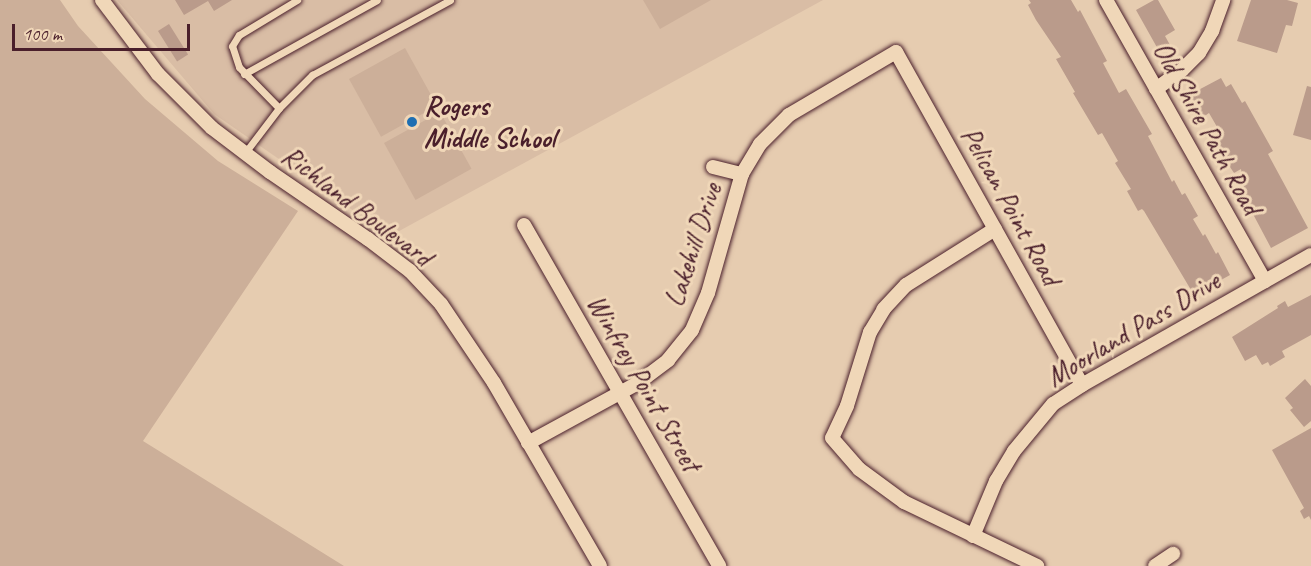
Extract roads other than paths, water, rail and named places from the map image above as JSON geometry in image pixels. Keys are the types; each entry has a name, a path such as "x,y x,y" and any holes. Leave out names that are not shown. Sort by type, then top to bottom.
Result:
{"street":[{"name":"Old Shire Path Road","path":"1106,0 1265,281"},
{"path":"1156,89 1182,70 1199,53 1212,31 1223,0"},
{"name":"Richland Boulevard","path":"104,2 136,47 177,94 244,154 368,238 410,271 441,304 467,339 600,566"},
{"name":"Lakehill Drive","path":"528,443 620,393 668,360 692,330 708,293 742,174 760,144 789,115 896,52"},
{"name":"Pelican Point Road","path":"896,52 1082,385"},
{"path":"713,167 742,174"},
{"name":"Winfrey Point Street","path":"524,225 719,566"},
{"path":"995,230 915,279 884,309 870,332 847,406 832,438 859,469 904,502 1037,566"},
{"name":"Moorland Pass Drive","path":"973,536 996,481 1014,451 1053,404 1082,385 1311,255"},
{"path":"1155,566 1173,554"}],"lane":[{"path":"279,108 244,74 239,67 232,46 239,34 297,0"},
{"path":"244,74 377,0"},
{"path":"244,154 279,108 312,75 450,0"}],"place":[{"name":"Rogers Middle School","path":"412,122"}]}
